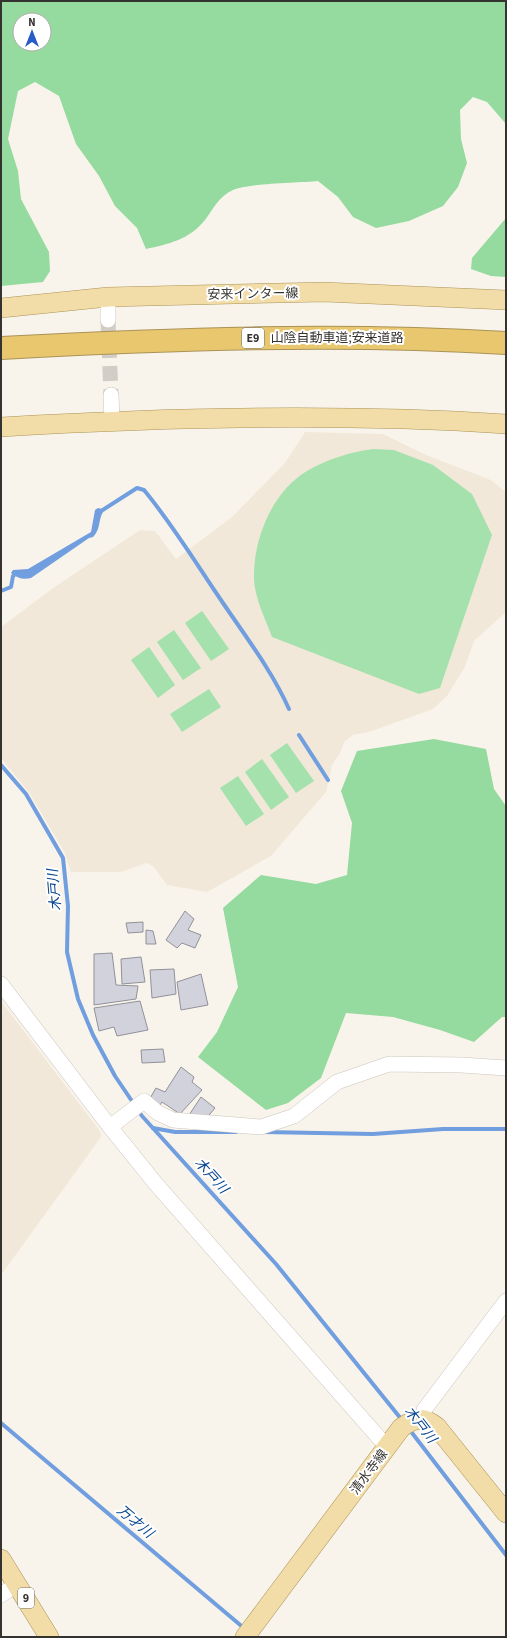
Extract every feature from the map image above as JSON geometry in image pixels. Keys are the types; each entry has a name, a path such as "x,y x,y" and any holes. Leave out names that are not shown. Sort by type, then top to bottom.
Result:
{"highway":[{"name":"山陰自動車道;安来道路","path":"1,348 204,339 349,337 506,343"},
{"name":"山陰自動車道;安来道路","path":"1,355 247,345 430,347 506,351"}],"main road":[{"name":"安来インター線","path":"1,308 108,297 324,292 506,300"},
{"path":"1,427 112,421 320,418 463,421 506,424"},
{"path":"411,1423 432,1423 445,1435 506,1513"},
{"name":"清水寺線","path":"248,1633 387,1447 411,1423"},
{"name":"9","path":"1,1560 9,1590 49,1637"}],"street":[{"path":"108,297 108,320"},
{"path":"111,395 112,421"},
{"path":"1,984 110,1127 156,1184 387,1447"},
{"path":"110,1127 144,1102 161,1115 179,1121 260,1127 294,1116 337,1082 390,1064 462,1065 506,1068"},
{"path":"411,1423 424,1410 506,1301"}],"shaded area":[{"path":"305,432 383,434 426,455 491,480 506,492 506,612 474,641 465,667 447,696 433,709 372,731 353,735 344,742 340,753 332,765 326,792 271,856 207,892 167,885 153,866 147,863 121,872 71,872 65,853 30,794 1,758 1,627 53,588 140,530 155,531 176,559 232,517 285,463"},
{"path":"1,1001 100,1131 101,1137 1,1275"}],"green space":[{"path":"1,1 506,1 506,124 487,102 473,97 460,110 461,139 467,163 458,187 443,206 409,221 376,228 353,217 338,197 318,181 250,186 233,190 220,199 199,227 185,237 170,243 146,249 137,228 115,206 99,176 76,144 59,96 35,82 18,91 8,139 18,171 21,199 49,252 50,271 43,282 1,286"},
{"path":"506,218 506,277 491,276 471,269 472,258"},
{"path":"373,449 394,450 433,465 472,494 492,535 440,688 419,694 272,637 256,594 254,579 255,564 261,533 267,518 284,491 307,471 323,463 348,454"},
{"path":"202,611 229,649 211,661 185,623"},
{"path":"174,630 201,668 183,680 157,642"},
{"path":"149,647 175,685 158,698 131,660"},
{"path":"209,689 221,707 182,732 170,714"},
{"path":"434,739 486,749 494,789 506,806 506,1017 502,1017 474,1042 440,1030 393,1017 346,1013 321,1078 288,1103 266,1110 198,1057 217,1032 238,987 223,908 261,875 316,884 347,875 352,823 341,791 357,751"},
{"path":"287,743 314,781 296,793 270,755"},
{"path":"262,759 289,797 271,810 245,772"},
{"path":"238,776 264,814 246,826 220,788"}],"water":[{"path":"98,508 102,509 103,512 96,534 93,537 89,538 31,578 20,578 11,573 13,570 28,569 91,532 95,510"}],"building":[{"path":"185,911 194,919 188,930 201,935 195,948 182,943 177,948 166,940"},
{"path":"143,922 143,932 128,933 126,923"},
{"path":"146,930 153,931 156,944 146,944"},
{"path":"112,953 116,985 138,986 136,999 94,1005 94,954"},
{"path":"141,957 145,982 122,984 121,959"},
{"path":"174,969 176,994 152,998 150,970"},
{"path":"201,974 208,1005 181,1010 177,982"},
{"path":"140,1001 148,1030 117,1036 114,1027 99,1031 94,1008"},
{"path":"163,1049 165,1062 142,1063 141,1050"},
{"path":"181,1067 194,1077 192,1082 202,1090 180,1114 162,1102 158,1108 149,1100 156,1088 165,1092"},
{"path":"201,1097 215,1108 205,1120 189,1115"}],"waterway":[{"path":"98,513 137,488 144,490 175,531 258,654 275,681 289,709"},
{"path":"1,591 11,587 13,576 17,573"},
{"path":"299,735 328,780"},
{"name":"木戸川","path":"1,765 26,794 63,858 68,906 67,952 78,999 93,1035 115,1076 142,1116 276,1264 402,1420"},
{"path":"153,1128 175,1132 236,1132"},
{"path":"263,1132 373,1134 443,1129 506,1129"},
{"name":"万才川","path":"1,1423 245,1629"},
{"name":"木戸川","path":"409,1429 506,1555"}],"tunnel":[{"path":"108,320 111,395"}]}
